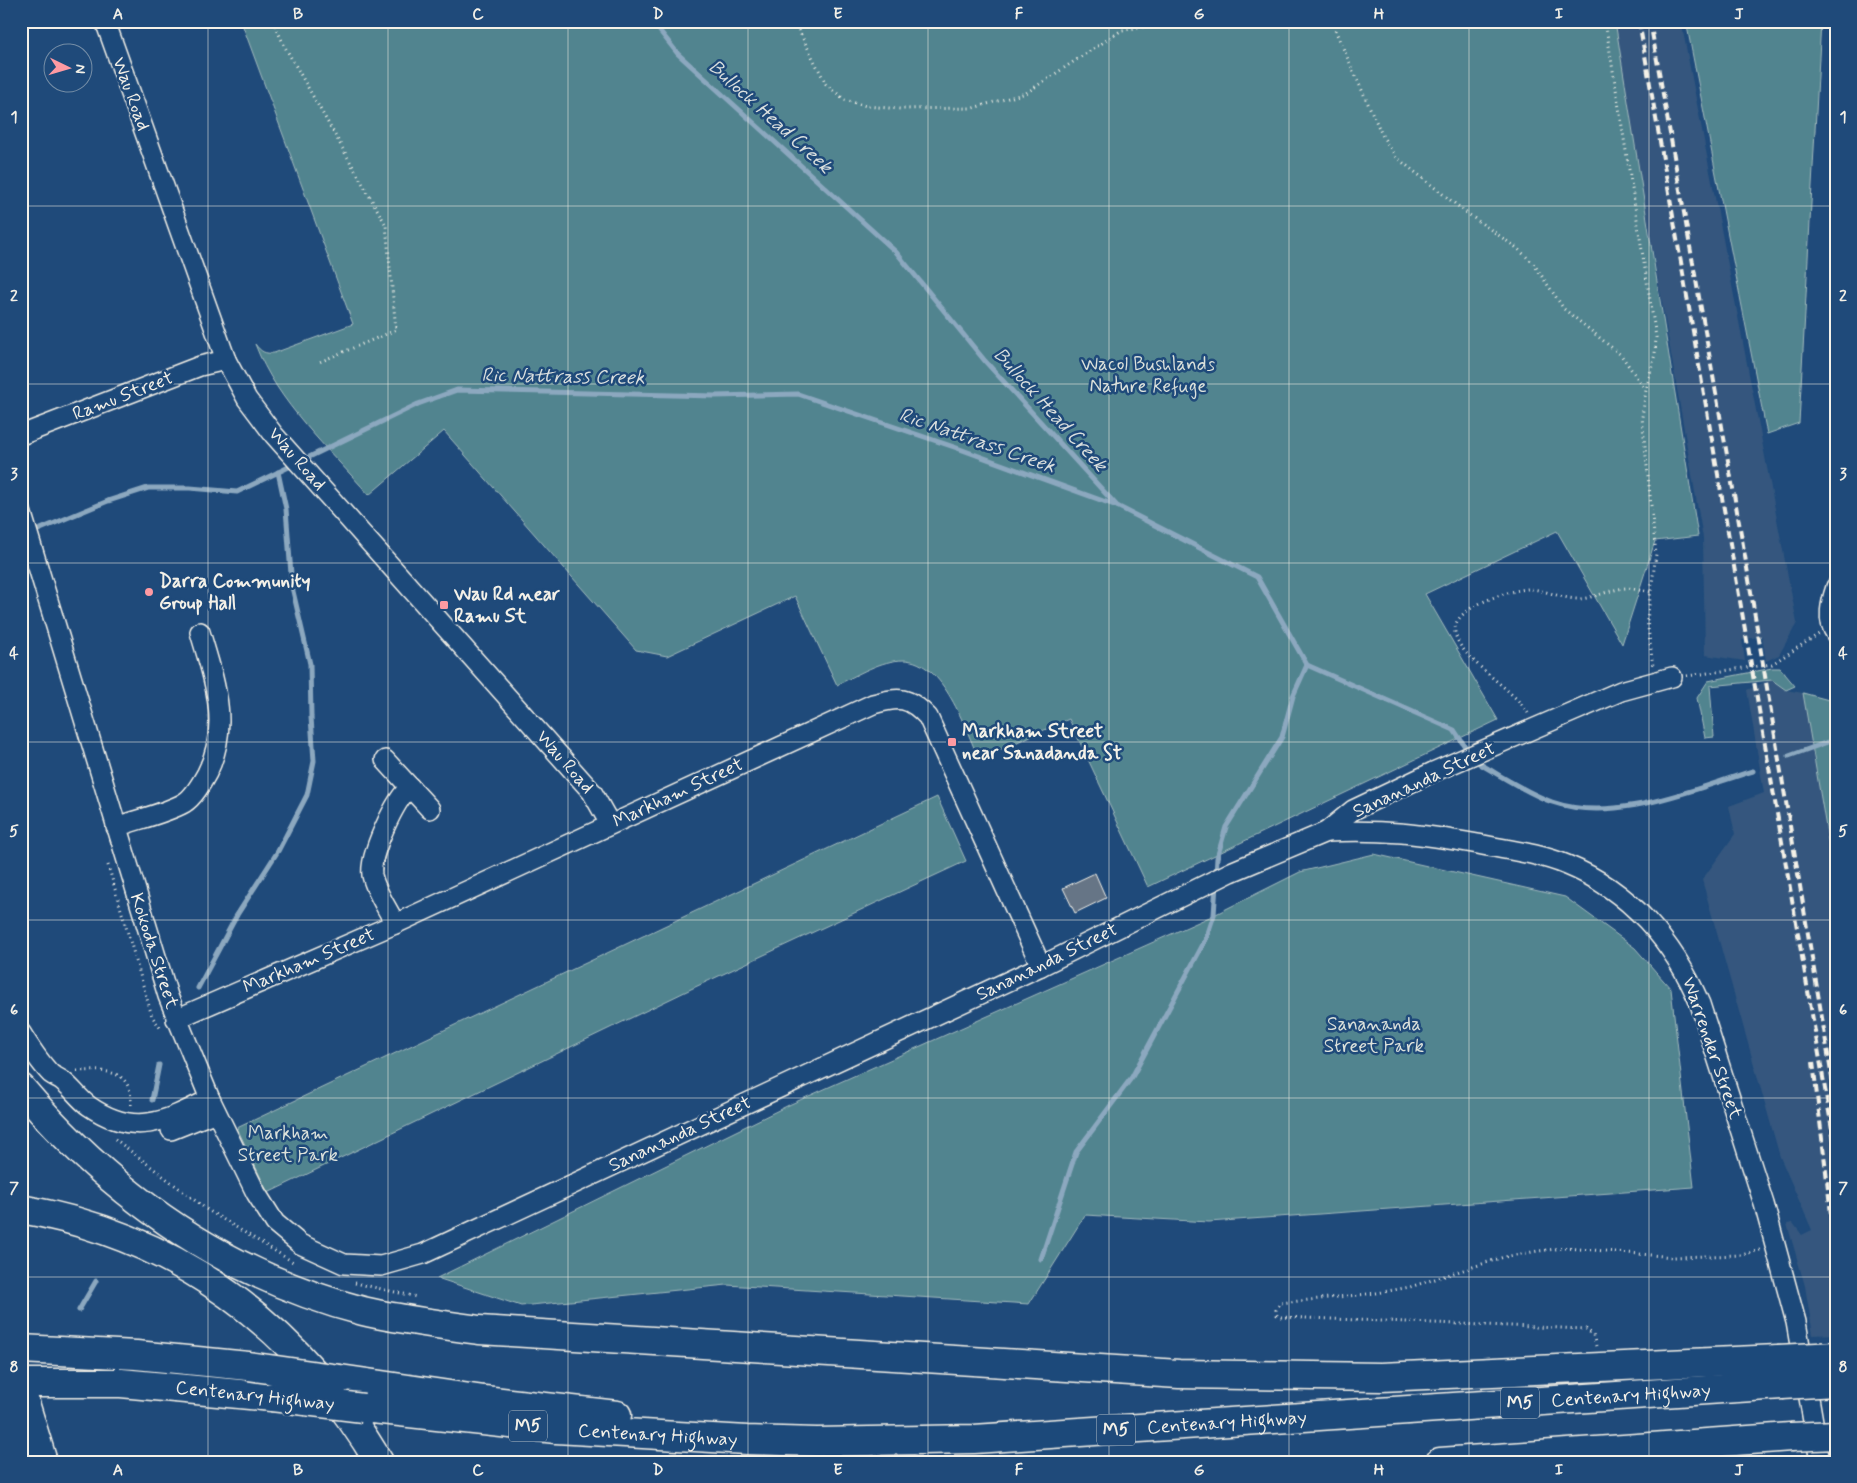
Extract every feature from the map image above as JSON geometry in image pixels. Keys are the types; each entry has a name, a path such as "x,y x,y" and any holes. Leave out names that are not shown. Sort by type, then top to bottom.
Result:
{"highway":[{"path":"21,1088 73,1147 103,1174 163,1220 205,1246 247,1268 325,1300 404,1319 479,1330 1179,1374 1390,1377 1836,1356"},
{"path":"21,1209 83,1223 140,1245 182,1265 234,1297 268,1325 330,1390 379,1462"},
{"path":"21,1349 136,1355 248,1366 484,1400 663,1421 694,1437"},
{"name":"Centenary Highway","path":"21,1383 130,1383 556,1429 818,1442 974,1439 1836,1382"},
{"path":"21,1390 43,1462"},
{"path":"1440,1462 1836,1435"}],"street":[{"name":"Wau Road","path":"104,21 226,360 247,399 274,435 592,792 610,824"},
{"name":"Ramu Street","path":"21,435 200,366 226,360"},
{"name":"Kokoda Street","path":"21,511 116,827 171,1026 213,1105 256,1193 275,1222 300,1244 344,1264 381,1266 423,1254"},
{"path":"1834,631 1830,609 1836,588"},
{"path":"116,827 186,802 203,781 214,759 220,724 218,693 200,632"},
{"name":"Sanananda Street","path":"423,1254 1041,966 1231,872 1326,832 1353,810 1433,772 1538,729 1621,691 1664,679"},
{"name":"Markham Street","path":"171,1026 873,704 896,698 914,703 928,717 1041,966"},
{"path":"385,760 430,809"},
{"path":"395,924 373,879 372,867 391,813 398,799 410,787"},
{"name":"Warrender Street","path":"1326,832 1374,830 1420,833 1535,855 1566,864 1602,882 1632,904 1656,929 1690,978 1764,1204 1796,1322 1820,1462"},
{"path":"21,1033 52,1075 64,1081 73,1093 94,1109 113,1119 130,1123 152,1124 213,1105"}],"path":[{"path":"273,21 285,47 386,225 396,330 317,363"},
{"path":"794,21 826,84 845,100 866,106 900,109 973,108 1026,92 1122,30 1186,21"},
{"path":"1311,21 1331,22 1383,136 1396,157 1468,214 1517,248 1533,263 1564,309 1620,355 1646,390"},
{"path":"1605,21 1656,337 1655,354 1646,390 1642,417 1656,554 1647,620 1664,679 1772,664 1815,636 1834,631"},
{"path":"1538,729 1524,706 1464,650 1455,632 1456,621 1462,613 1478,604 1528,588 1566,598 1582,599 1626,588 1650,592"},
{"path":"108,863 152,1016 171,1026"},
{"path":"52,1075 103,1070 114,1073 126,1081 130,1088 131,1112"},
{"path":"127,1148 206,1209 272,1251 300,1264"},
{"path":"1587,1350 1597,1349 1593,1335 1586,1329 1281,1317 1277,1315 1276,1310 1280,1304 1377,1294 1410,1287 1504,1257 1538,1251 1565,1248 1697,1257 1742,1255 1763,1249"},
{"path":"347,1281 382,1291 427,1299"}],"shaded area":[{"path":"1613,21 1681,21 1797,623 1779,655 1766,661 1762,636 1742,640 1745,661 1705,655 1703,538"},
{"path":"1772,680 1786,690 1803,693 1836,886 1836,1334 1813,1335 1805,1286 1787,1224 1793,1223 1802,1235 1812,1230 1780,1157 1702,880 1735,834 1729,806 1764,793 1747,690"}],"green space":[{"name":"Wacol Bushlands Nature Refuge","path":"241,21 1615,21 1698,536 1655,541 1622,644 1557,531 1425,594 1498,720 1148,887 1069,719 979,759 960,715 942,684 931,672 918,663 904,660 887,662 837,685 795,596 667,656 636,650 444,431 369,495 290,406 276,386 255,344 263,352 274,353 353,324"},
{"path":"1686,21 1821,21 1799,423 1767,434"},
{"path":"1780,668 1795,686 1786,690 1772,680 1710,686 1714,737 1705,738 1697,698 1708,681"},
{"path":"1803,693 1836,702 1836,886"},
{"name":"Markham Street Park","path":"937,797 966,861 693,988 268,1193 237,1128"},
{"name":"Sanananda Street Park","path":"1374,854 1565,897 1635,948 1671,989 1694,1187 1209,1222 1085,1215 1029,1304 727,1285 521,1306 437,1278 791,1104 1214,915 1300,872"}],"building":[{"path":"1095,873 1106,898 1075,913 1063,888"}],"waterway":[{"name":"Bullock Head Creek","path":"652,21 678,54 896,252 985,361 1117,506 1257,577 1307,665 1454,730 1466,748"},
{"name":"Ric Nattrass Creek","path":"303,460 418,404 457,390 715,396 798,394 957,448 1117,506"},
{"name":"Ric Nattrass Creek","path":"31,533 108,501 148,488 190,488 237,492 295,464"},
{"path":"198,988 237,915 278,851 307,795 314,761 310,664 292,587 286,509 278,472"},
{"path":"1216,875 1217,858 1226,827 1282,737 1293,696 1307,665"},
{"name":"Bullock Head Creek","path":"1789,756 1836,739"},
{"name":"Bullock Head Creek","path":"1480,764 1524,789 1552,802 1576,808 1602,809 1654,802 1753,771"},
{"path":"1041,1259 1076,1152 1132,1077 1206,939 1214,915 1216,884"},
{"path":"152,1100 159,1065"},
{"path":"79,1310 96,1281"}],"railway":[{"path":"1639,21 1836,1152"},
{"path":"1650,21 1746,562 1836,1102"},
{"path":"1813,1062 1836,1256"}],"place":[{"name":"Darra Community Group Hall","path":"149,592"},
{"name":"Wau Rd near Ramu St","path":"444,605"},
{"name":"Markham Street near Sanadanda St","path":"952,742"}]}
